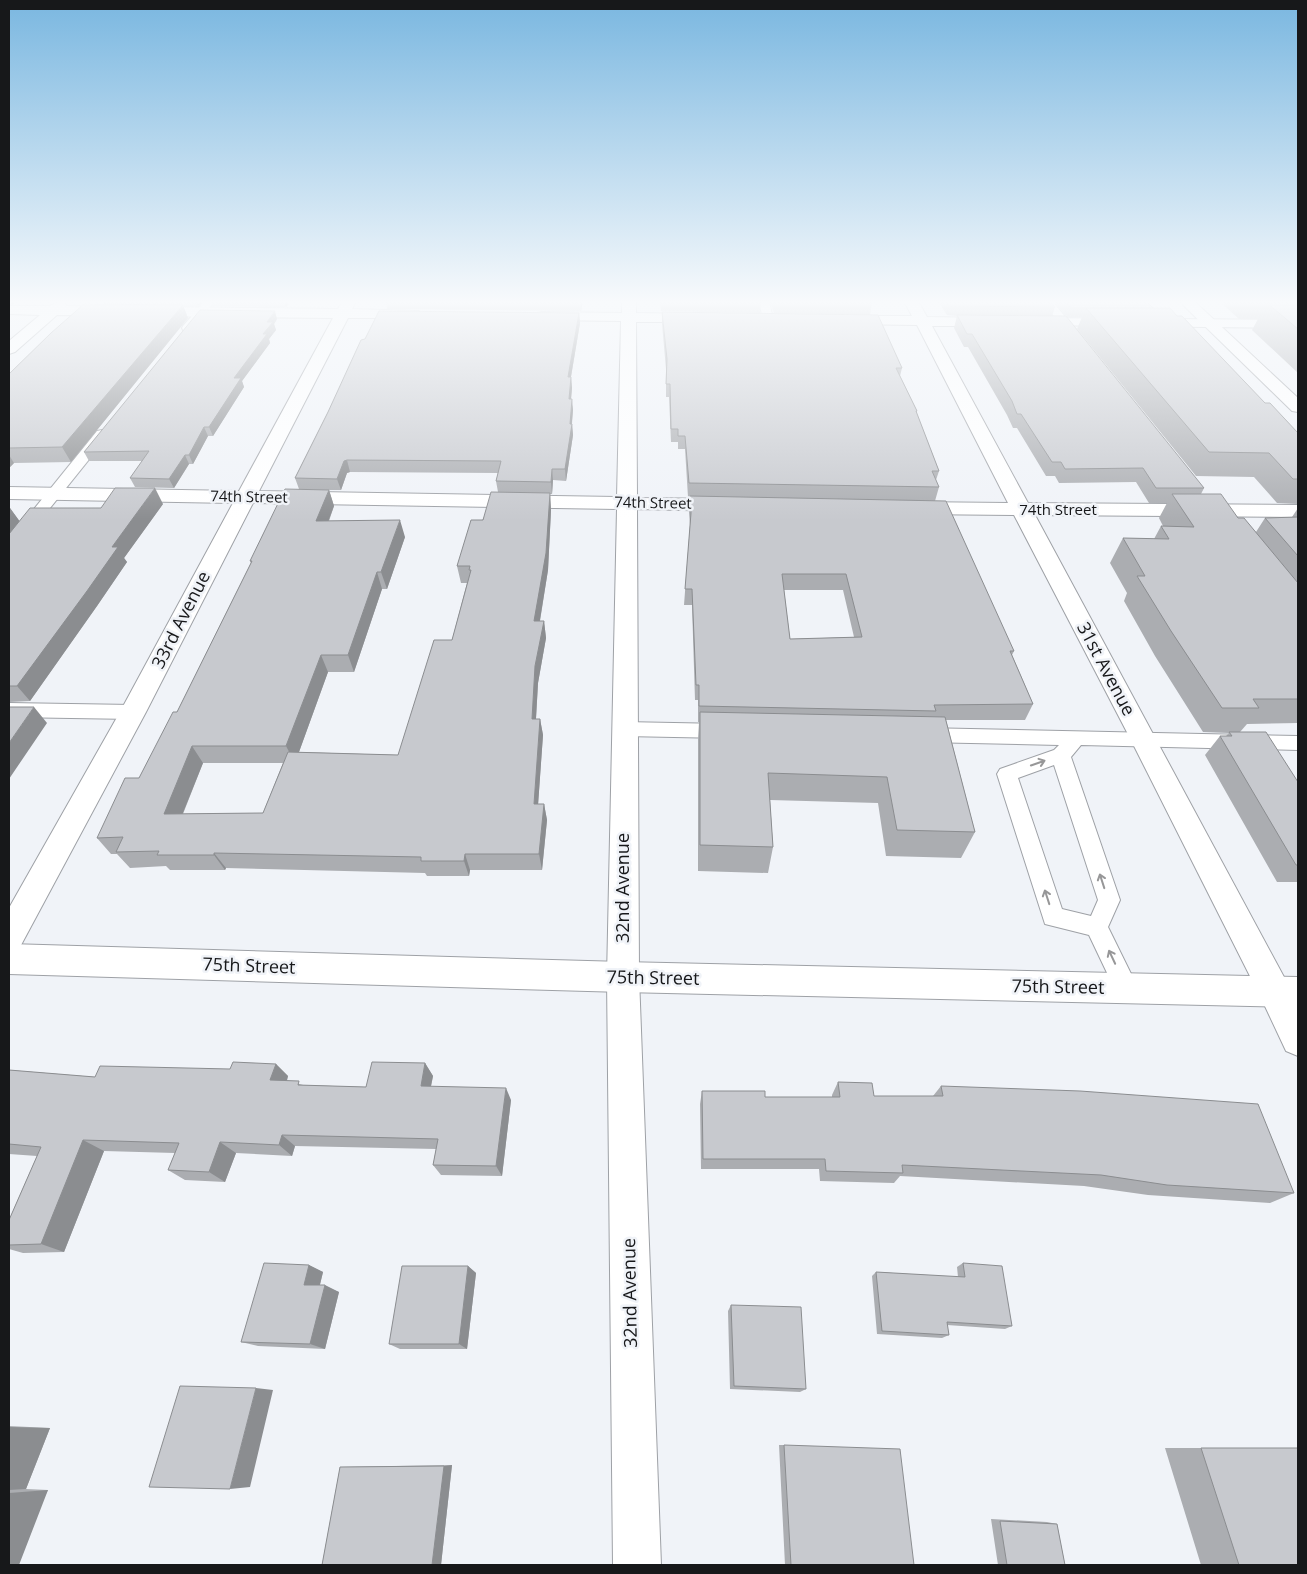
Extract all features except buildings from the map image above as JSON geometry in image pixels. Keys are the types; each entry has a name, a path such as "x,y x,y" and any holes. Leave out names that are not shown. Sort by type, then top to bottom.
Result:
{"street":[{"name":"33rd Avenue","path":"9,937 133,712 310,374"},
{"name":"32nd Avenue","path":"628,374 623,977 637,1565"},
{"name":"31st Avenue","path":"949,374 1144,740 1287,991 1298,1040"},
{"path":"1263,374 1298,407"},
{"name":"74th Street","path":"9,492 245,498 745,505"},
{"name":"74th Street","path":"892,508 1020,510 1220,518 1298,511"},
{"name":"75th Street","path":"9,959 623,977 1287,991"}],"lane":[{"path":"9,550 109,425"},
{"path":"1201,495 1220,518"},
{"path":"9,710 133,712"},
{"path":"624,729 742,731"},
{"path":"909,735 1298,743"},
{"path":"1076,739 1061,755 1007,774 1053,917 1098,926"},
{"path":"1061,755 1109,900 1098,926 1126,988"}]}
